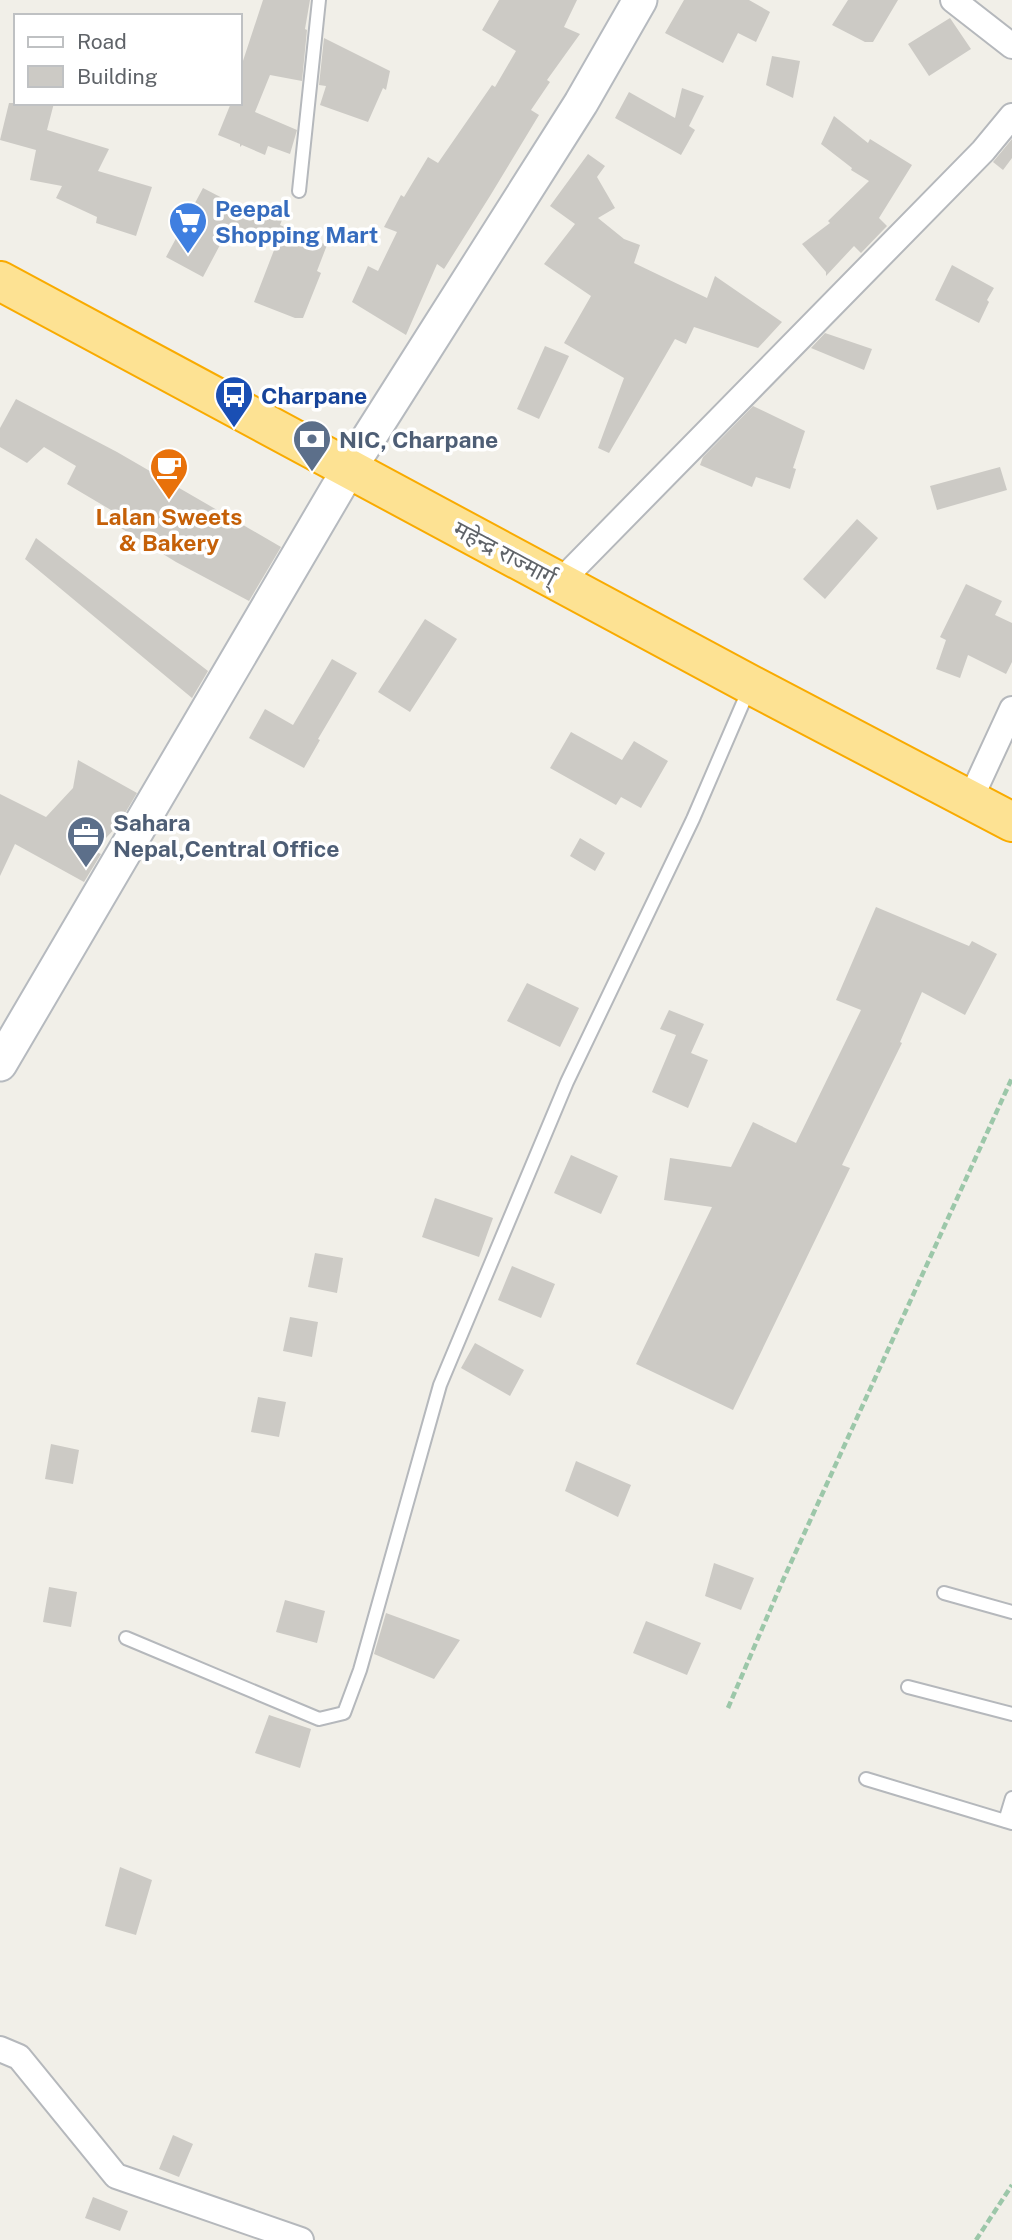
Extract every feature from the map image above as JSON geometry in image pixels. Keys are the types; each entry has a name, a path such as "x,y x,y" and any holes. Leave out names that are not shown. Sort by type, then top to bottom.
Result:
{"highway":[{"name":"महेन्द्र राज्मार्ग्","path":"0,281 751,685 1012,822"}],"street":[{"path":"0,1064 349,469 581,103 640,0"},
{"path":"953,0 1012,46"},
{"path":"561,582 983,150 1012,116"},
{"path":"970,800 1012,709"},
{"path":"0,2049 19,2057 116,2176 301,2240"}],"lane":[{"path":"299,191 319,0"},
{"path":"126,1638 319,1719 344,1713 360,1670 440,1385 566,1082 693,819 751,685"},
{"path":"944,1593 1012,1612"},
{"path":"908,1688 1012,1714"},
{"path":"866,1779 1009,1822 1012,1798"}],"path":[{"path":"728,1708 783,1580 1012,1077"},
{"path":"976,2240 1012,2185"}],"building":[{"path":"263,0 310,0 305,29 302,81 270,75 255,112 297,130 290,154 268,146 265,155 242,145 240,147 240,144 218,135 230,105 242,105 242,64"},
{"path":"499,0 577,0 564,27 580,34 547,80 550,82 531,110 539,115 490,196 444,269 437,264 406,335 352,302 368,266 378,271 397,232 384,227 401,195 404,197 428,157 438,163 492,85 495,87 516,51 482,30"},
{"path":"684,0 749,0 770,12 756,42 738,33 723,63 665,33"},
{"path":"848,0 898,0 873,42 865,42 832,25"},
{"path":"950,18 971,49 929,76 908,44"},
{"path":"324,38 390,71 386,90 383,88 368,122 320,105 326,86 319,85"},
{"path":"772,56 800,61 793,98 766,85"},
{"path":"682,88 704,96 689,126 695,130 681,155 615,118 629,92 675,118"},
{"path":"9,103 53,105 47,130 109,149 98,171 152,187 136,236 96,223 97,217 56,198 62,186 30,180 36,150 0,140"},
{"path":"834,116 868,143 870,139 912,165 879,218 887,226 861,253 854,246 826,276 826,272 802,244 830,223 828,221 869,181 851,170 852,168 821,144"},
{"path":"1012,139 1012,158 1003,170 993,162"},
{"path":"588,154 605,166 597,177 615,208 598,218 624,239 640,245 634,263 707,298 715,276 782,322 758,348 694,327 686,344 675,339 609,453 598,448 624,378 564,343 591,296 544,264 575,224 550,206"},
{"path":"203,188 253,214 255,210 282,220 280,225 327,245 317,271 321,273 303,318 295,318 254,302 276,245 229,228 203,277 166,257"},
{"path":"952,265 994,288 979,323 935,300"},
{"path":"825,333 872,349 864,370 811,348"},
{"path":"545,346 569,356 539,419 517,409"},
{"path":"16,399 117,452 281,547 249,601 176,562 111,522 116,513 67,484 76,466 44,447 27,463 0,447 0,428"},
{"path":"753,406 805,431 793,468 796,469 790,489 756,477 752,487 700,465 703,457"},
{"path":"1000,467 1007,490 937,510 930,486"},
{"path":"857,519 878,538 825,599 803,579"},
{"path":"36,538 208,671 192,698 25,559"},
{"path":"966,584 1002,601 995,615 1012,623 1012,662 1006,674 968,655 960,678 936,669 946,640 940,637"},
{"path":"425,619 457,639 410,712 378,692"},
{"path":"332,659 357,673 304,768 249,738 265,709 293,725"},
{"path":"571,732 622,760 634,741 668,761 641,808 621,797 616,805 550,768"},
{"path":"78,760 137,793 118,825 94,851 101,854 84,882 15,844 0,876 0,794 46,817 73,788"},
{"path":"580,838 605,853 595,871 570,856"},
{"path":"876,907 969,946 972,941 997,954 965,1015 922,992 900,1042 902,1043 842,1165 850,1168 733,1410 636,1364 712,1207 664,1200 670,1158 731,1167 753,1122 796,1143 861,1010 836,1000"},
{"path":"527,983 579,1008 560,1047 507,1021"},
{"path":"669,1010 704,1024 691,1053 708,1060 688,1108 652,1092 676,1035 660,1029"},
{"path":"571,1155 618,1176 601,1214 554,1193"},
{"path":"435,1198 493,1218 479,1257 422,1237"},
{"path":"315,1253 343,1258 337,1293 308,1287"},
{"path":"512,1266 555,1284 541,1318 498,1300"},
{"path":"290,1317 318,1322 312,1357 283,1351"},
{"path":"475,1343 524,1370 510,1396 461,1368"},
{"path":"258,1397 286,1402 279,1437 251,1432"},
{"path":"51,1444 79,1450 73,1484 45,1479"},
{"path":"576,1461 631,1485 618,1517 565,1491"},
{"path":"714,1563 754,1578 741,1610 705,1596"},
{"path":"49,1587 77,1592 71,1627 43,1622"},
{"path":"285,1600 325,1611 317,1643 276,1632"},
{"path":"386,1613 460,1640 434,1679 374,1654"},
{"path":"646,1621 701,1643 687,1675 633,1653"},
{"path":"269,1715 311,1729 300,1768 255,1753"},
{"path":"120,1867 152,1880 136,1935 105,1926"},
{"path":"173,2135 193,2144 179,2177 159,2169"},
{"path":"93,2197 128,2211 120,2231 85,2218"}],"place":[{"name":"Peepal Shopping Mart","path":"188,255"},
{"name":"Charpane","path":"234,429"},
{"name":"NIC, Charpane","path":"312,473"},
{"name":"Lalan Sweets & Bakery","path":"169,501"},
{"name":"Sahara Nepal,Central Office","path":"86,869"}]}
